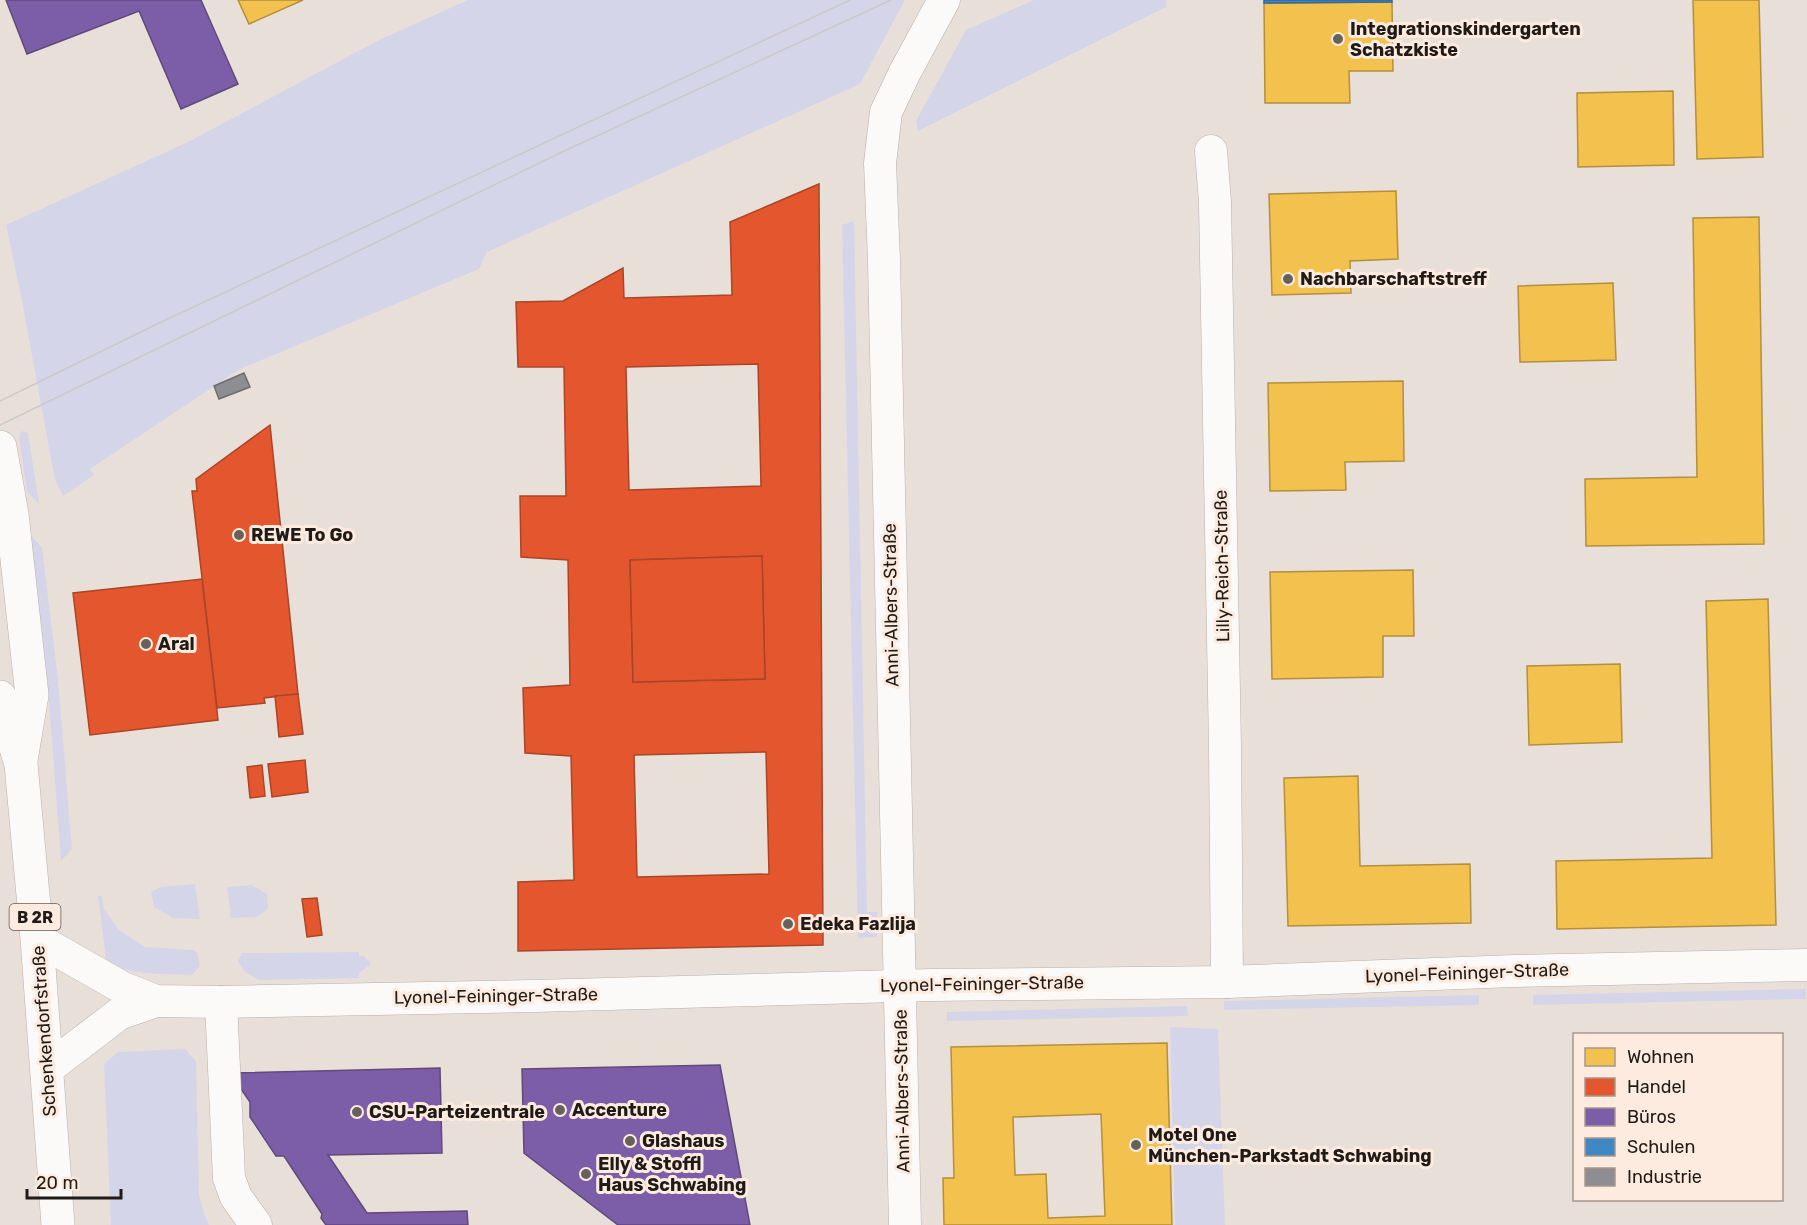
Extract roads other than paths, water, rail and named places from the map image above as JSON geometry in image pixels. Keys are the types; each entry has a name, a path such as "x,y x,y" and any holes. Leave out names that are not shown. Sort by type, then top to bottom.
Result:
{"highway":[{"path":"0,447 12,514 33,695 21,764"},
{"name":"Schenkendorfstraße","path":"0,697 21,764 37,939 58,1225"}],"street":[{"name":"Anni-Albers-Straße","path":"905,1225 880,163 886,112 944,0"},
{"name":"Lilly-Reich-Straße","path":"1211,151 1215,213 1225,735 1227,982"},
{"name":"Lyonel-Feininger-Straße","path":"37,939 123,988 156,1001"},
{"name":"Lyonel-Feininger-Straße","path":"47,1069 119,1014 156,1001 221,1002 900,986 1227,982 1514,971 1807,965"},
{"path":"221,1002 229,1178 236,1197 256,1225"}],"tram line":[{"path":"0,401 157,324 850,0"},
{"path":"0,425 560,153 891,0"}],"place":[{"name":"Integrationskindergarten Schatzkiste","path":"1338,39"},
{"name":"Nachbarschaftstreff","path":"1288,279"},
{"name":"REWE To Go","path":"239,535"},
{"name":"Aral","path":"146,644"},
{"name":"Edeka Fazlija","path":"788,924"},
{"name":"Accenture","path":"560,1110"},
{"name":"CSU-Parteizentrale","path":"357,1112"},
{"name":"Glashaus","path":"630,1141"},
{"name":"Motel One München-Parkstadt Schwabing","path":"1136,1145"},
{"name":"Elly & Stoffl Haus Schwabing","path":"586,1174"}]}
